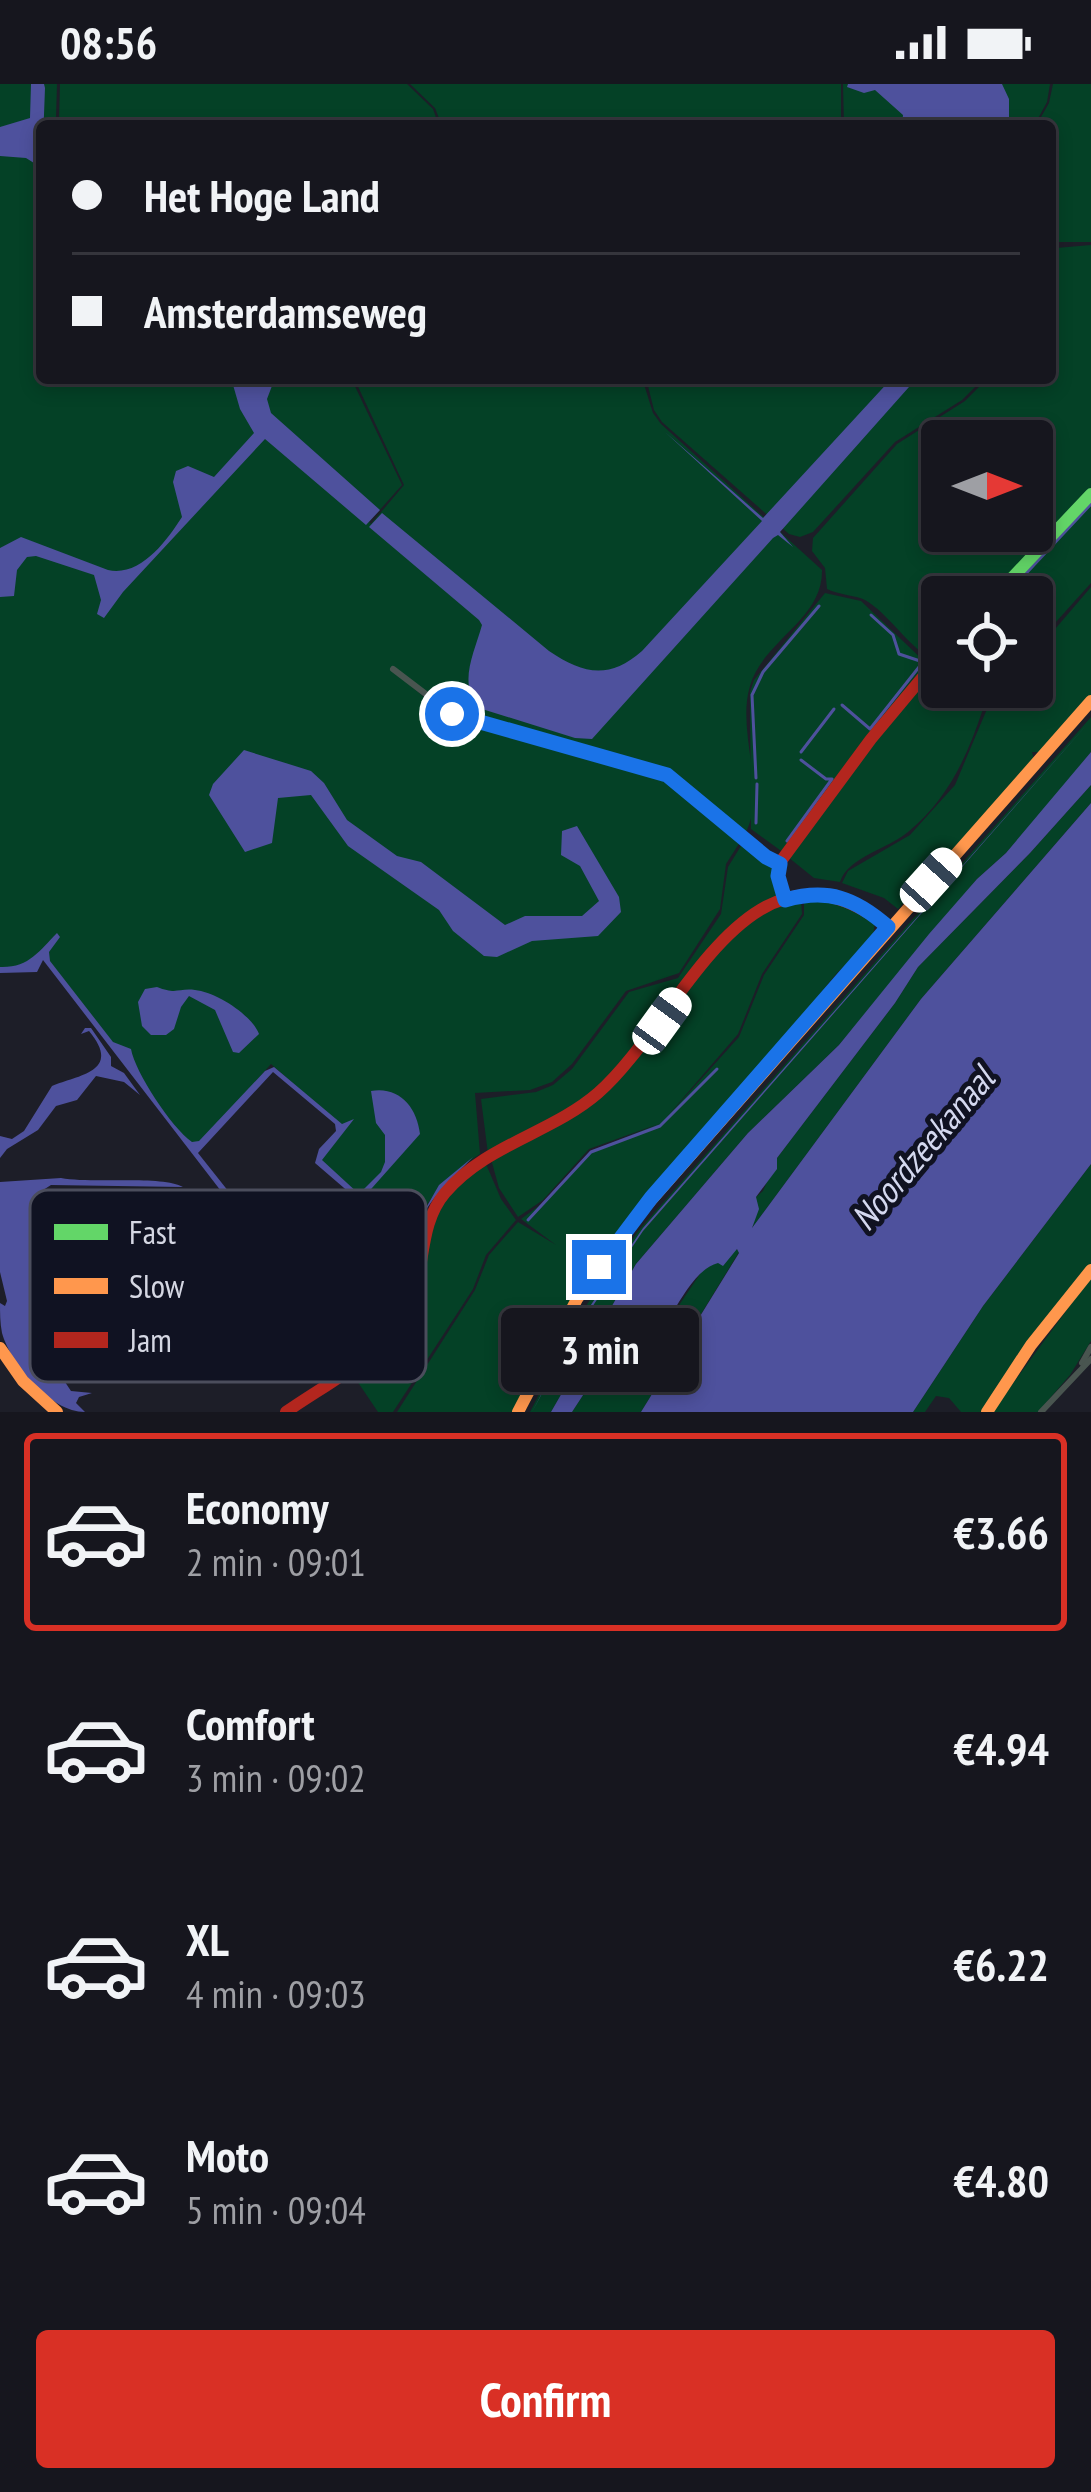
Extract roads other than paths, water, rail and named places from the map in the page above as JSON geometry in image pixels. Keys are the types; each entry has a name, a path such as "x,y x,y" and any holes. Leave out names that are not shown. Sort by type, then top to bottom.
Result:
{"street":[{"path":"1014,576 1091,494"},
{"path":"393,669 452,714 672,777 780,864"},
{"path":"785,900 778,876 780,864 921,679"},
{"path":"518,1412 556,1336 625,1231 1091,701"},
{"path":"426,1227 457,1179 487,1158 553,1126 596,1095 638,1053 736,924 754,912 812,894 839,896 866,908 888,927"},
{"path":"987,1412 1031,1345 1091,1270"},
{"path":"1078,1372 1091,1347"},
{"path":"0,1348 23,1381 57,1412"},
{"path":"1041,1412 1091,1359"},
{"path":"286,1412 324,1382"}],"water":[{"path":"31,84 44,84 44,120 36,120 36,164 26,158 0,156 0,127 30,118"},
{"path":"848,84 1002,84 1009,99 1009,120 903,120 903,115 875,90 864,93"},
{"path":"233,384 273,384 267,399 271,413 380,510 366,525 265,439 104,618 97,614 101,600 94,575 36,556 27,557 17,570 14,596 0,597 0,548 21,537 108,570 131,568 151,556 182,517 173,482 176,471 188,466 214,477 254,433"},
{"path":"886,384 912,384 780,532 793,547 778,535 773,538 592,739 482,709 468,680 482,625 479,620 369,527 382,513 549,651 585,669 607,670 642,651 762,521 665,432 763,518"},
{"path":"1091,720 643,1231 576,1331 532,1412 578,1324 643,1228"},
{"path":"244,750 311,771 347,820 397,856 421,862 505,925 525,916 582,916 599,901 580,866 561,855 562,831 577,826 619,897 621,912 598,936 532,941 497,957 484,956 453,931 439,910 348,846 311,795 278,798 272,843 245,852 209,795"},
{"name":"Noordzeekanaal","path":"1091,752 1091,785 918,967 777,1158 777,1169 756,1197 759,1209 752,1228 921,999 1091,803 1091,1164 983,1306 913,1412 641,1412 739,1253 737,1249 723,1266 718,1263 695,1279 647,1347 632,1357 606,1360 572,1412 551,1412 636,1264 748,1133 839,1045 929,934 1006,853"},
{"path":"57,933 60,937 49,952 50,961 113,1042 131,1049 155,1098 192,1142 199,1141 274,1067 342,1124 354,1119 322,1160 355,1190 346,1190 315,1163 319,1149 336,1131 335,1124 273,1072 198,1153 227,1190 220,1190 43,960 37,972 0,973 0,967 33,957"},
{"path":"145,989 213,995 241,1012 259,1034 239,1053 233,1052 215,1010 189,996 174,1029 166,1035 151,1035 142,1026 138,1002"},
{"path":"91,1028 111,1057 111,1066 124,1073 140,1095 124,1082 96,1076 77,1100 56,1106 38,1130 0,1158 0,1136 12,1139 24,1131 52,1086 84,1075 99,1064 98,1045 89,1031 81,1034"},
{"path":"371,1091 390,1092 405,1101 420,1134 370,1190 363,1190 385,1162 385,1135 376,1123"},
{"path":"473,1157 426,1211 439,1185"},
{"path":"61,1178 160,1181 183,1187 51,1185 30,1190 30,1380 2,1333 0,1303 5,1306 7,1301 0,1272 0,1182"},
{"path":"32,1382 65,1382 71,1391 92,1393 76,1403 85,1412 59,1404"}],"waterway":[{"path":"1024,576 1091,504"},
{"path":"756,778 752,695 763,672 819,606"},
{"path":"842,705 870,729 923,662 899,654 893,635 871,615"},
{"path":"801,752 834,709"},
{"path":"787,841 832,779 801,760"},
{"path":"756,823 757,784"},
{"path":"528,1220 591,1152 660,1126 717,1069"}]}
